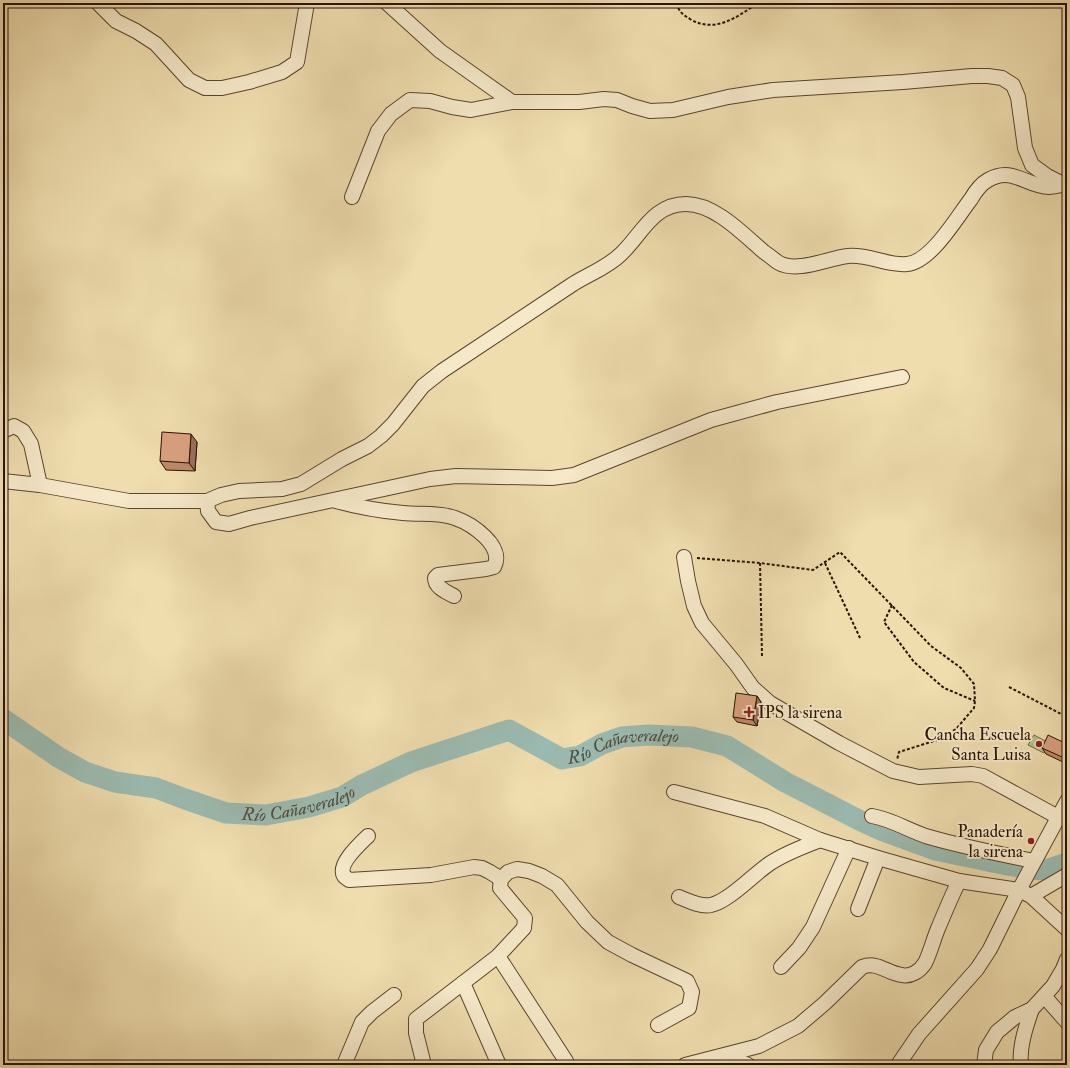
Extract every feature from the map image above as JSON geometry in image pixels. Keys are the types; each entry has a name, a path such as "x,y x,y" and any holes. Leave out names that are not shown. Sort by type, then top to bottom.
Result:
{"street":[{"path":"98,3 116,21 136,31 156,44 189,80 205,88 222,88 282,72 297,62 307,3"},
{"path":"387,3 440,51 512,102"},
{"path":"352,197 378,132 391,114 410,100 430,101 471,110 512,102 579,102 604,99 617,100 650,111 673,110 728,97 773,90 972,76 1002,78 1013,85 1018,98 1025,148 1032,165 1047,176 1066,184"},
{"path":"3,481 40,485 129,501 207,501 221,495 239,491 282,489 301,484 342,459 368,446 393,424 423,386 442,370 620,255 660,211 674,205 688,204 703,206 724,218 780,264 792,267 850,256 868,257 891,263 909,264 924,258 936,247 976,192 986,181 998,175 1013,175 1049,187 1066,184"},
{"path":"207,501 208,511 216,522 229,524 250,518 430,479 456,476 552,478 574,475 711,420 777,402 902,377"},
{"path":"3,431 14,426 23,432 31,444 40,485"},
{"path":"334,501 379,510 454,518 469,524 481,532 496,553 497,561 494,567 486,569 438,575 435,578 435,583 454,596"},
{"path":"684,557 694,606 702,623 732,659 753,688 770,703 839,743 893,771 919,777 972,774 983,776 1058,817"},
{"path":"674,792 765,816 820,840 878,858 959,880 1021,885 1067,930"},
{"path":"898,1065 918,1034 977,970 990,949 1021,885 1067,801"},
{"path":"872,816 887,819 928,836 985,851 1036,858"},
{"path":"368,836 345,862 343,870 344,876 349,880 431,875 474,867 482,868 500,879"},
{"path":"679,897 700,905 713,904 725,898 770,863 788,853 820,840"},
{"path":"782,967 799,948 813,926 849,848"},
{"path":"858,909 878,858"},
{"path":"424,1065 416,1033 416,1019 498,956 524,928 525,918 500,888 500,879 508,872 517,869 529,871 542,876 557,885 587,922 608,942 632,955 687,980 692,992 689,1008 658,1025"},
{"path":"1031,896 1067,875"},
{"path":"685,1065 759,1046 798,1026 825,1003 862,967 876,965 889,972 903,976 914,974 924,964 945,910 959,880"},
{"path":"498,956 566,1061 567,1065"},
{"path":"984,1065 986,1050 997,1032 1015,1017 1032,1009 1053,986 1063,969 1067,958"},
{"path":"463,983 499,1065"},
{"path":"344,1065 362,1022 394,995"},
{"path":"1044,996 1067,1022"},
{"path":"1021,1065 1020,1056 1027,1023 1032,1009"},
{"path":"718,1057 739,1061 748,1065"}],"path":[{"path":"678,3 678,8 684,16 695,22 707,25 730,21 758,3"},
{"path":"684,557 813,570 840,552 931,646 961,668 974,684 974,708 956,729 937,740 899,752"},
{"path":"825,562 860,638"},
{"path":"760,564 762,656"},
{"path":"892,605 884,622 914,662 944,688 975,701"},
{"path":"1009,687 1067,717"}],"green space":[{"name":"Cancha Escuela Santa Luisa","path":"1034,735 1049,743 1044,753 1028,745"}],"building":[{"path":"162,432 191,434 189,463 160,461"},
{"path":"736,693 757,696 753,720 733,717"},
{"path":"1048,735 1067,744 1067,752 1064,751 1062,757 1042,748"}],"waterway":[{"name":"Río Cañaveralejo","path":"3,719 58,757 85,772 115,782 156,788 226,813 266,815 309,807 342,797 362,785 411,762 509,730 562,759 580,756 602,744 622,737 649,735 692,737 727,746 785,782 859,820 883,831 935,850 1030,869 1046,870 1067,863"}],"place":[{"name":"IPS la sirena","path":"749,712"},
{"name":"Cancha Escuela Santa Luisa","path":"1039,744"},
{"name":"Panadería la sirena","path":"1031,841"}]}
